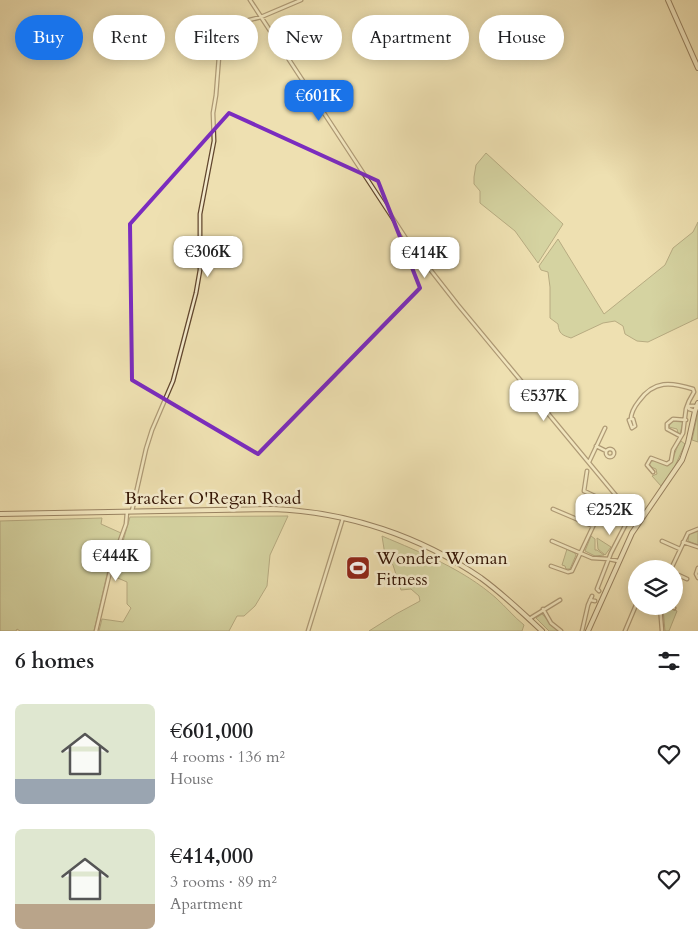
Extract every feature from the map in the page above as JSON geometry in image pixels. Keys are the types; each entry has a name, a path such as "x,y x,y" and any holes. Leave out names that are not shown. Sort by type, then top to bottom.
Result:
{"main road":[{"path":"668,0 698,68"},
{"path":"588,631 618,562 638,522 682,460 688,444 697,404"},
{"name":"Bracker O'Regan Road","path":"0,514 273,509 306,511 343,518 389,531 444,556 493,587 542,631"}],"street":[{"path":"250,0 407,240 458,305 638,522"},
{"path":"96,631 112,563 127,521 152,430 173,381 196,292 200,270 200,214 214,141 213,113 221,31 226,26 261,17 301,0"},
{"path":"631,419 632,411 642,396 650,389 660,385 678,385 693,389 694,394 690,398 686,412 683,433 673,450 670,463 667,464 650,458 648,467 653,472"},
{"path":"688,406 697,404"},
{"path":"688,406 689,409 695,411"},
{"path":"680,436 667,429 668,421 673,419 686,420"},
{"path":"589,462 605,428"},
{"path":"596,446 606,451"},
{"path":"552,566 568,572 572,571 605,501 584,491 586,471"},
{"path":"553,510 593,526"},
{"path":"308,631 343,518"},
{"path":"599,590 597,589 609,559 628,520"},
{"path":"675,560 688,533 698,529"},
{"path":"552,541 581,554 618,562"},
{"path":"662,541 680,550"},
{"path":"683,542 698,547"},
{"path":"698,568 696,574 698,578"},
{"path":"683,577 687,579"},
{"path":"582,631 592,596"},
{"path":"530,619 560,600"},
{"path":"590,600 595,601"},
{"path":"543,609 551,623 561,631"},
{"path":"627,631 633,615"},
{"path":"661,615 662,631"}],"highlighted area":[{"path":"229,113 378,181 420,288 258,454 132,380 130,224"}],"green space":[{"path":"486,153 563,224 538,263 515,231 480,203 480,191 474,184 474,177 476,165"},
{"path":"698,222 698,318 648,342 637,341 625,334 623,326 615,321 603,323 571,338 562,334 558,324 550,318 548,272 541,270 539,266 558,239 604,314 665,265 673,248 693,232"},
{"path":"698,412 698,442 692,440"},
{"path":"671,421 683,422 680,434 677,429 669,427"},
{"path":"681,441 685,444 675,466 661,486 652,476 657,474 656,469 651,467 649,463 653,459 669,464"},
{"path":"288,516 270,555 267,586 255,606 244,616 237,616 229,631 99,631 102,619 123,622 131,608 127,604 127,582 113,576 130,517"},
{"path":"102,518 101,524 121,533 114,552 103,550 97,566 108,570 94,631 20,631 17,629 16,631 0,631 0,521"},
{"path":"698,530 698,545 688,541 689,533"},
{"path":"382,536 442,562 470,578 496,598 524,625 522,631 369,631 420,601 419,596 411,589 401,590 393,565 385,555"},
{"path":"591,536 595,539 595,550 604,555 595,556 585,551"},
{"path":"597,538 611,547 605,555 598,549"},
{"path":"567,549 576,555 570,569 566,569 562,565"},
{"path":"542,614 558,631 549,631 536,618"},
{"path":"664,615 675,615 669,631 665,631"}],"place":[{"name":"Wonder Woman Fitness","path":"358,568"}]}
